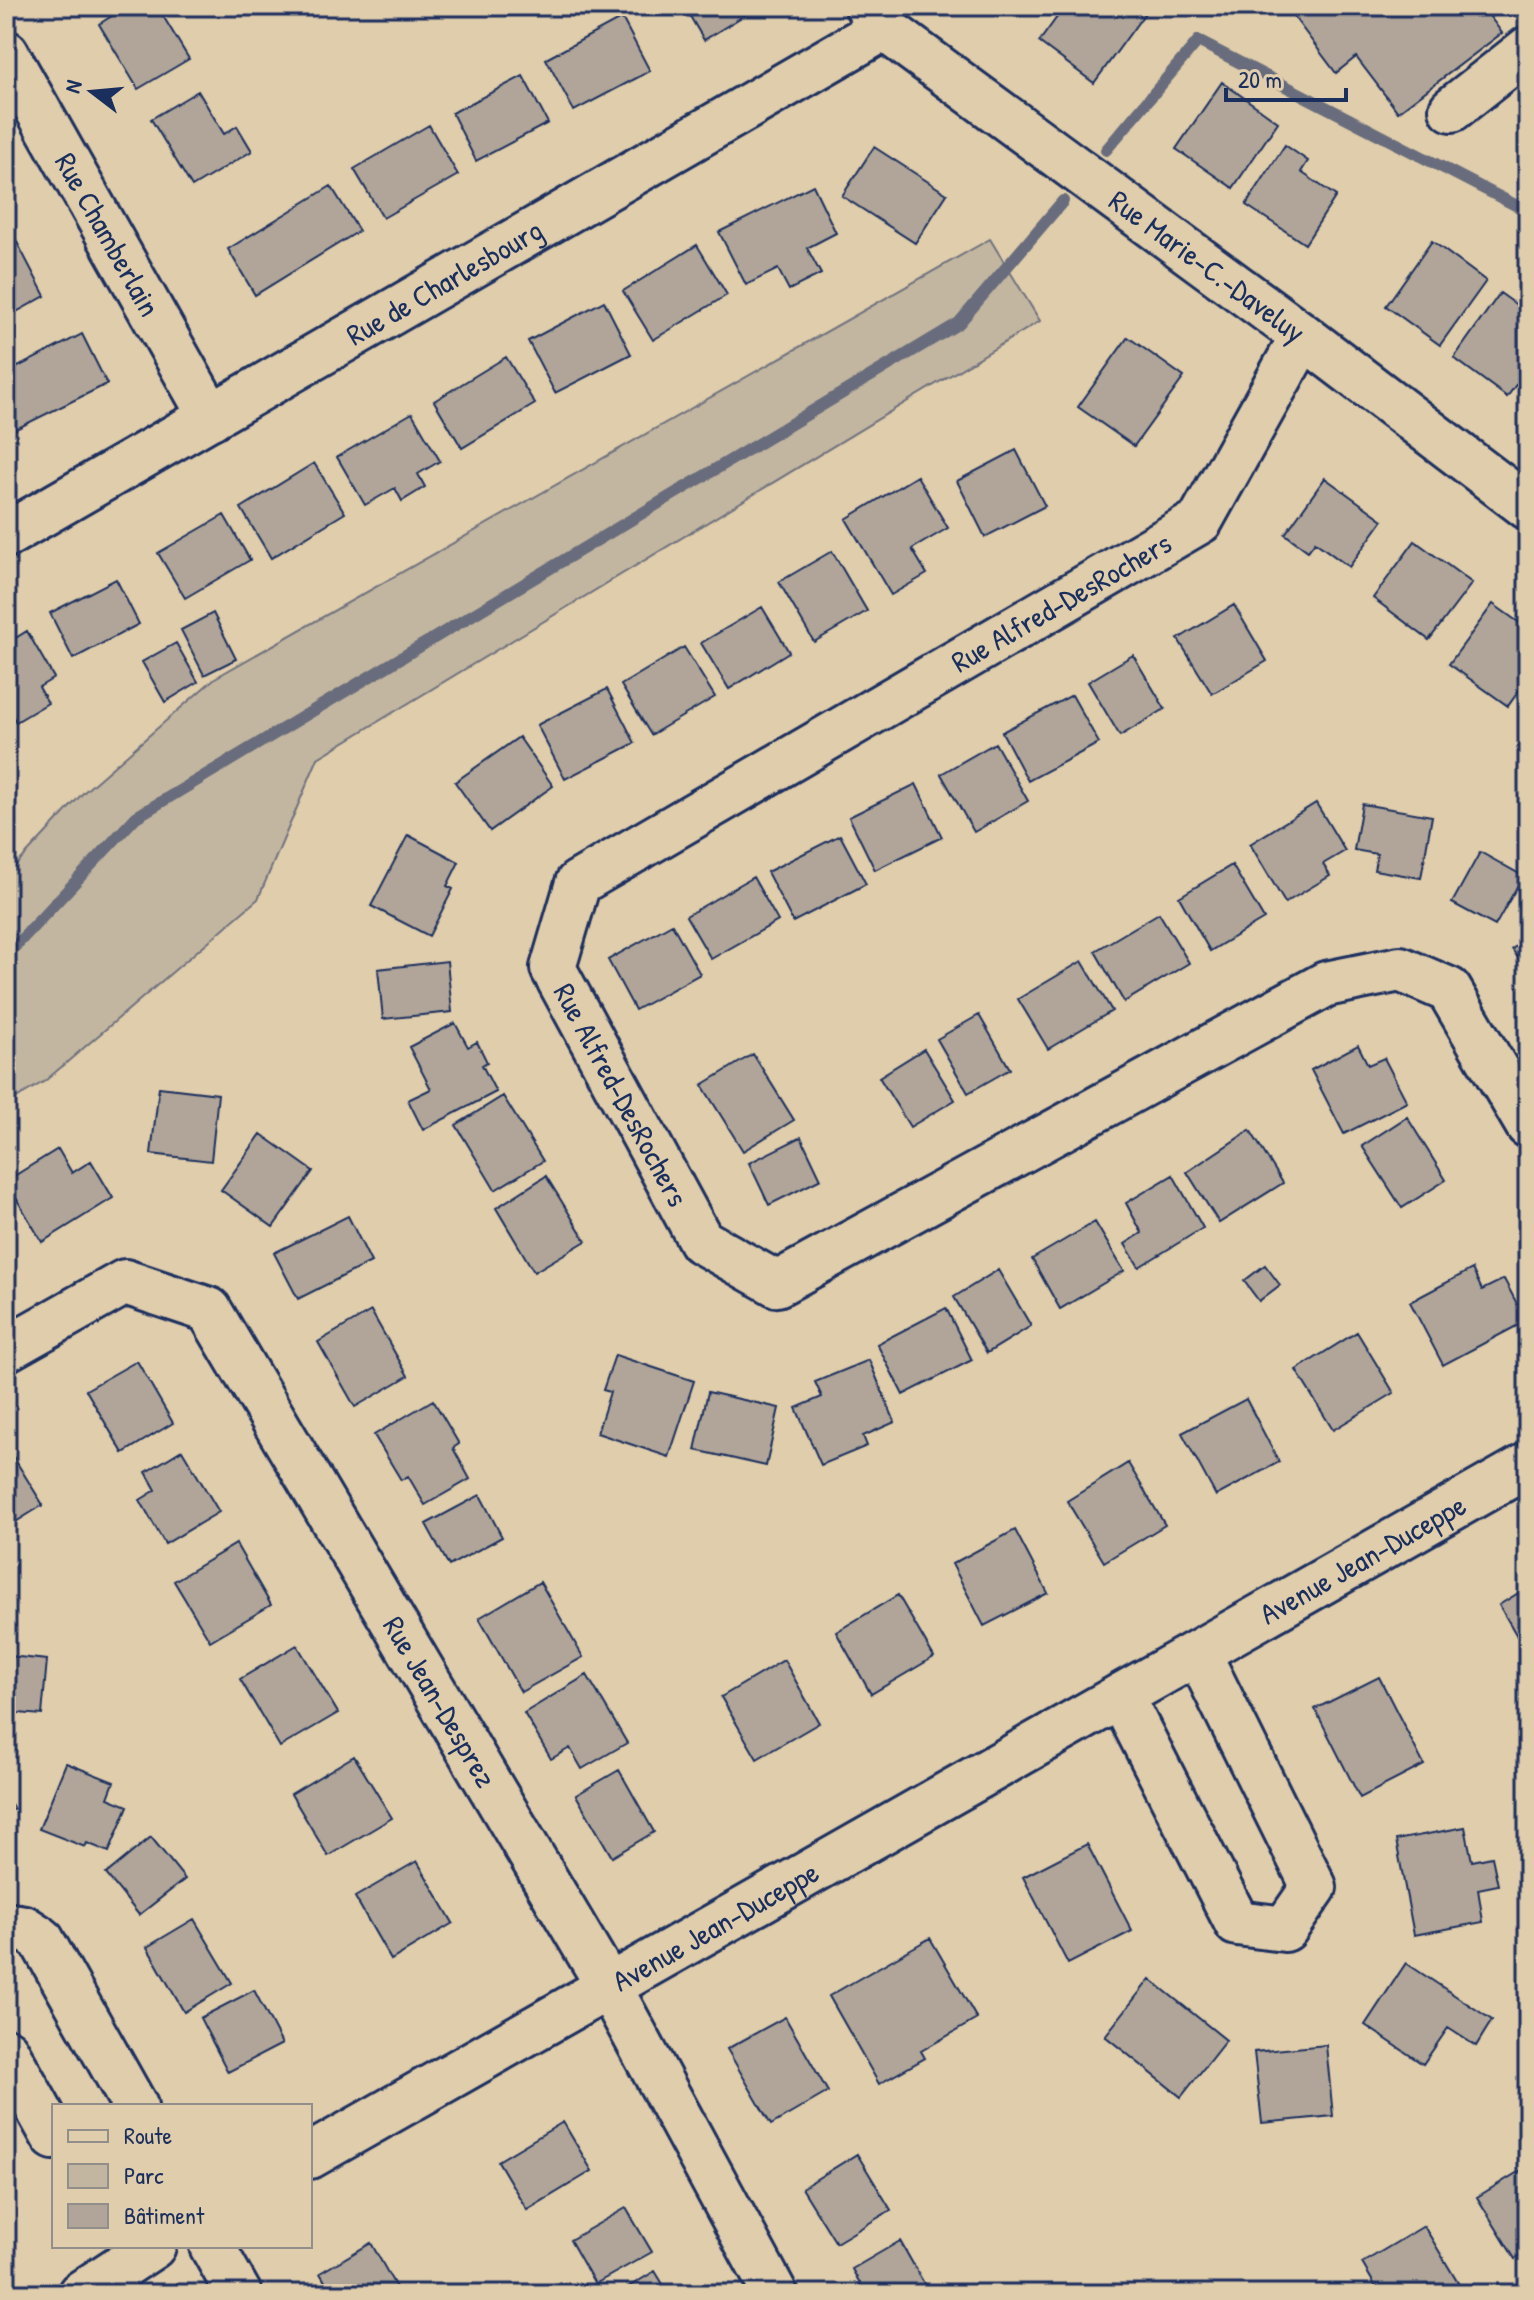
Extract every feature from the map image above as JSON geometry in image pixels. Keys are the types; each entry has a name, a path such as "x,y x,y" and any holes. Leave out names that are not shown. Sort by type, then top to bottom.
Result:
{"street":[{"name":"Rue Marie-C.-Daveluy","path":"876,17 1528,507"},
{"name":"Rue de Charlesbourg","path":"6,535 211,417 876,17"},
{"path":"1452,109 1528,49"},
{"name":"Rue Chamberlain","path":"6,53 211,417"},
{"name":"Rue Alfred-DesRochers","path":"1303,336 1200,521 578,883 553,968 701,1241 777,1284 1326,984 1400,969 1449,990 1528,1125"},
{"name":"Rue Jean-Desprez","path":"6,1349 125,1282 209,1310 609,1987 775,2294"},
{"name":"Avenue Jean-Duceppe","path":"312,2155 1528,1465"},
{"path":"1121,1696 1237,1923 1285,1929 1314,1887 1198,1653"},
{"path":"6,1925 32,1932 47,1948 134,2104"},
{"path":"6,2051 52,2133"},
{"path":"213,2248 239,2294"},
{"path":"80,2294 131,2252"}],"green space":[{"path":"990,239 1040,321 318,758 258,899 45,1081 6,1104 6,876 83,793 215,678"}],"building":[{"path":"128,6 157,6 189,59 138,89 99,24"},
{"path":"684,6 751,6 753,10 704,40"},
{"path":"1065,6 1135,6 1145,13 1094,83 1039,42"},
{"path":"1300,6 1482,6 1502,33 1398,112 1356,57 1336,73 1291,13"},
{"path":"622,18 650,71 574,111 546,59"},
{"path":"523,76 548,123 476,161 452,113"},
{"path":"1222,82 1278,122 1233,188 1176,149"},
{"path":"198,91 224,134 237,126 252,151 192,187 151,119"},
{"path":"429,125 458,175 383,218 354,169"},
{"path":"1285,145 1308,161 1301,172 1336,196 1305,244 1246,205"},
{"path":"874,147 947,194 915,243 842,196"},
{"path":"813,185 836,233 807,248 821,274 789,290 778,269 746,285 719,232"},
{"path":"331,186 359,231 255,295 228,249"},
{"path":"7,223 45,296 9,316 6,311"},
{"path":"1432,241 1486,281 1440,345 1386,306"},
{"path":"697,245 727,295 653,340 623,291"},
{"path":"1500,293 1528,313 1528,368 1507,397 1454,358"},
{"path":"604,301 631,354 555,393 528,341"},
{"path":"82,334 107,384 12,431 6,419 6,373"},
{"path":"1128,337 1184,377 1134,446 1078,407"},
{"path":"506,357 535,404 462,448 434,401"},
{"path":"412,413 440,461 418,474 425,487 402,501 395,488 365,505 337,457"},
{"path":"1016,450 1045,506 985,537 957,481"},
{"path":"314,463 345,513 271,558 241,508"},
{"path":"917,476 948,528 912,549 927,574 891,595 846,519"},
{"path":"1325,478 1383,520 1349,567 1315,542 1308,551 1285,534"},
{"path":"224,515 250,560 185,598 158,553"},
{"path":"1415,541 1472,583 1429,640 1373,598"},
{"path":"832,551 867,611 814,642 779,582"},
{"path":"116,579 139,624 73,659 50,613"},
{"path":"1493,604 1528,629 1528,678 1508,706 1449,664"},
{"path":"1234,605 1267,661 1212,694 1178,639"},
{"path":"762,607 789,652 729,689 701,643"},
{"path":"213,613 236,659 204,675 181,630"},
{"path":"27,631 54,678 39,687 48,703 16,722 6,706 6,644"},
{"path":"176,643 198,682 165,702 142,662"},
{"path":"684,647 715,697 651,735 621,685"},
{"path":"1133,655 1165,709 1120,736 1088,682"},
{"path":"607,689 635,743 565,779 537,725"},
{"path":"1072,695 1099,743 1028,781 1002,732"},
{"path":"519,737 553,786 490,831 455,782"},
{"path":"995,743 1028,801 974,832 941,774"},
{"path":"916,784 942,837 875,870 849,817"},
{"path":"1316,803 1345,851 1323,864 1330,876 1285,903 1250,844"},
{"path":"1362,804 1432,816 1421,878 1374,870 1377,854 1354,850"},
{"path":"408,835 459,862 447,886 453,889 429,936 371,906"},
{"path":"840,835 866,884 793,922 767,872"},
{"path":"1480,852 1523,876 1495,926 1452,903"},
{"path":"1232,865 1264,919 1210,951 1179,897"},
{"path":"753,877 778,921 711,959 686,916"},
{"path":"1159,913 1189,963 1124,1002 1095,951"},
{"path":"672,924 700,974 635,1010 608,960"},
{"path":"1528,938 1528,973 1512,949"},
{"path":"447,961 452,1012 383,1019 378,969"},
{"path":"1082,961 1112,1011 1048,1049 1018,999"},
{"path":"979,1015 1010,1069 968,1093 937,1039"},
{"path":"455,1023 468,1047 477,1042 487,1062 482,1065 496,1092 423,1130 408,1100 431,1089 409,1047"},
{"path":"1358,1045 1368,1065 1384,1058 1407,1102 1344,1134 1311,1070"},
{"path":"924,1049 955,1100 910,1127 879,1077"},
{"path":"753,1054 794,1120 743,1151 702,1085"},
{"path":"159,1087 218,1094 211,1161 151,1154"},
{"path":"503,1096 543,1161 495,1190 456,1125"},
{"path":"1407,1117 1446,1180 1402,1208 1362,1146"},
{"path":"1250,1130 1283,1183 1219,1223 1187,1172"},
{"path":"261,1134 313,1171 273,1227 221,1190"},
{"path":"801,1137 821,1179 769,1205 749,1163"},
{"path":"58,1149 72,1173 91,1161 113,1198 42,1242 6,1181"},
{"path":"1173,1175 1203,1228 1139,1267 1125,1244 1142,1233 1126,1203"},
{"path":"546,1176 586,1241 534,1272 496,1208"},
{"path":"348,1216 371,1262 298,1299 274,1253"},
{"path":"1095,1222 1124,1271 1060,1309 1032,1259"},
{"path":"1265,1265 1280,1285 1259,1301 1244,1281"},
{"path":"1472,1269 1482,1290 1504,1279 1526,1321 1443,1365 1410,1302"},
{"path":"998,1270 1031,1326 987,1353 954,1297"},
{"path":"946,1308 972,1360 903,1395 877,1344"},
{"path":"371,1311 408,1376 355,1407 318,1342"},
{"path":"1357,1332 1394,1393 1333,1430 1296,1370"},
{"path":"615,1355 694,1381 669,1457 597,1433 610,1392 603,1390"},
{"path":"869,1360 895,1422 863,1436 867,1446 821,1465 796,1408 822,1397 815,1382"},
{"path":"137,1361 173,1423 123,1453 86,1390"},
{"path":"708,1392 779,1408 766,1466 695,1450"},
{"path":"1246,1399 1279,1462 1216,1496 1182,1433"},
{"path":"433,1400 459,1444 453,1448 470,1479 425,1505 408,1476 401,1480 374,1435"},
{"path":"9,1450 43,1505 6,1528 6,1452"},
{"path":"182,1450 219,1512 165,1544 140,1500 156,1490 146,1472"},
{"path":"1128,1463 1165,1525 1104,1562 1067,1501"},
{"path":"480,1495 502,1537 449,1566 426,1524"},
{"path":"1015,1530 1048,1593 984,1626 952,1564"},
{"path":"236,1544 271,1605 210,1641 174,1581"},
{"path":"540,1582 583,1657 521,1692 479,1618"},
{"path":"1528,1587 1528,1655 1499,1605"},
{"path":"898,1595 934,1657 871,1694 836,1632"},
{"path":"297,1645 338,1713 280,1747 240,1679"},
{"path":"9,1656 47,1660 42,1715 6,1712"},
{"path":"784,1660 819,1723 757,1759 721,1697"},
{"path":"587,1675 627,1743 582,1769 570,1748 551,1759 524,1713"},
{"path":"1379,1677 1424,1765 1360,1798 1315,1709"},
{"path":"354,1756 392,1818 328,1856 291,1794"},
{"path":"66,1763 114,1782 108,1798 128,1806 109,1852 87,1843 85,1847 39,1829"},
{"path":"619,1770 654,1832 612,1857 576,1795"},
{"path":"6,1796 14,1809 6,1814"},
{"path":"1465,1827 1472,1861 1492,1857 1498,1885 1478,1889 1483,1922 1414,1935 1396,1840"},
{"path":"151,1837 185,1879 139,1915 106,1874"},
{"path":"1087,1844 1132,1931 1068,1964 1023,1877"},
{"path":"417,1861 453,1923 391,1960 355,1897"},
{"path":"194,1919 232,1983 184,2012 147,1947"},
{"path":"930,1938 977,2019 921,2051 925,2058 879,2084 829,1996"},
{"path":"1406,1963 1492,2020 1476,2046 1448,2028 1423,2064 1365,2025"},
{"path":"1150,1979 1226,2040 1181,2097 1105,2036"},
{"path":"254,1990 282,2044 228,2072 200,2018"},
{"path":"785,2017 828,2092 771,2125 727,2049"},
{"path":"1326,2045 1333,2116 1262,2123 1254,2052"},
{"path":"563,2122 592,2171 527,2210 498,2161"},
{"path":"857,2154 891,2210 836,2243 802,2188"},
{"path":"1528,2166 1528,2251 1515,2259 1477,2197"},
{"path":"626,2208 652,2252 595,2284 570,2240"},
{"path":"1424,2226 1461,2288 1451,2294 1380,2294 1362,2263"},
{"path":"900,2241 930,2294 866,2294 852,2269"},
{"path":"371,2243 397,2289 388,2294 332,2294 320,2273"},
{"path":"655,2271 669,2294 617,2294"}],"waterway":[{"path":"1106,150 1198,41 1521,208 1528,204"},
{"path":"6,956 136,817 959,323 1063,201"}]}
